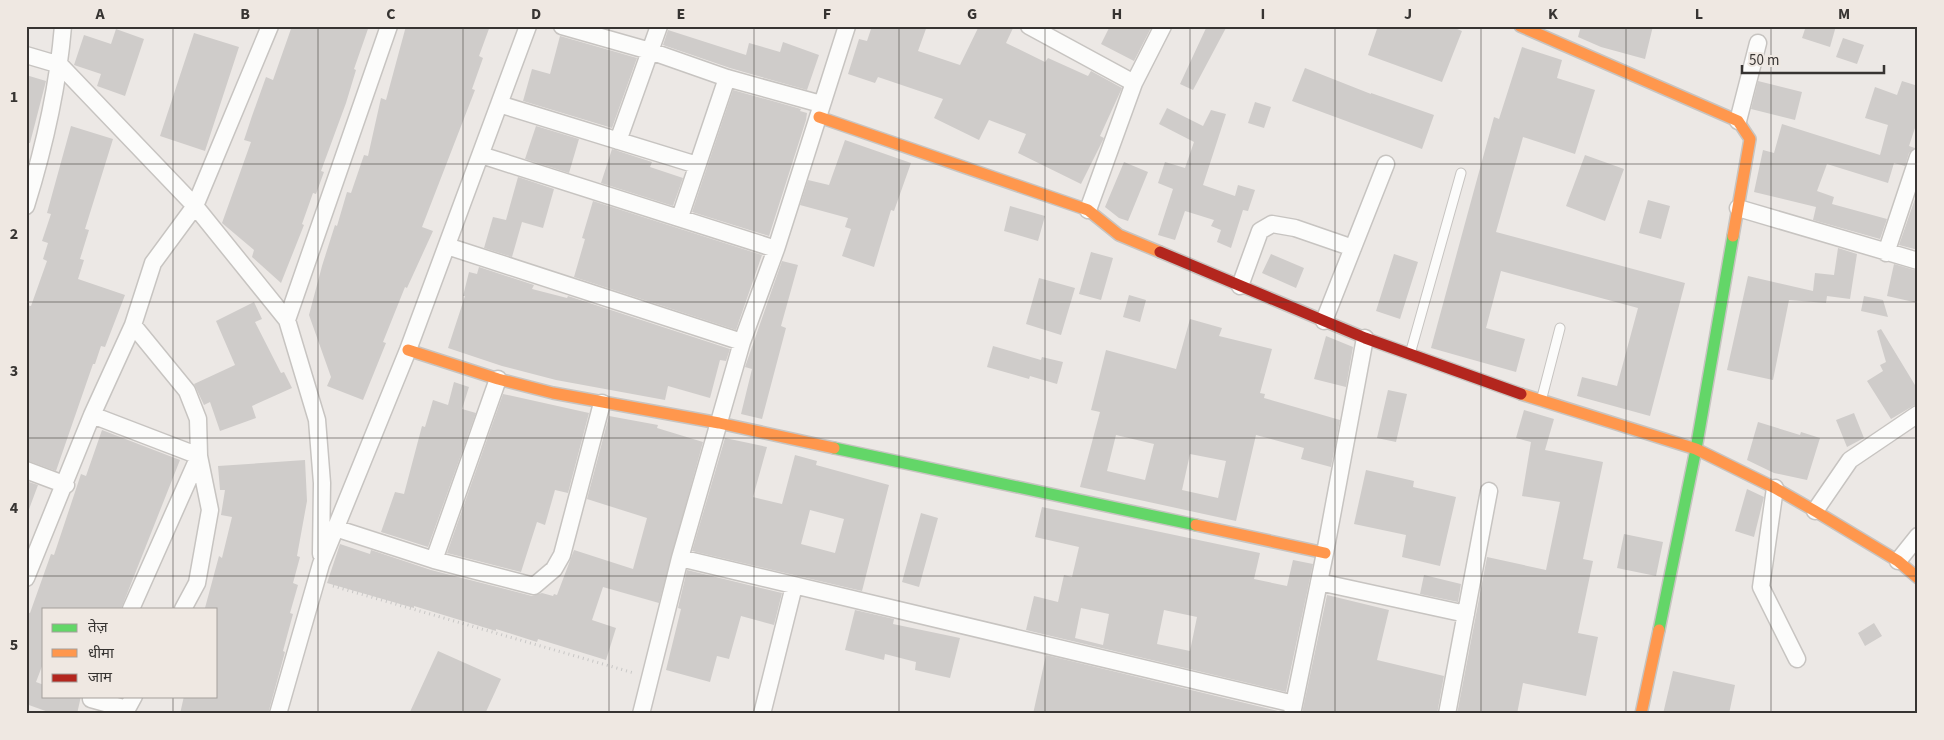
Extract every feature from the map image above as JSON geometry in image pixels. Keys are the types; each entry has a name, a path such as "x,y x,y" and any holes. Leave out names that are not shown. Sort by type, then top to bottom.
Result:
{"street":[{"path":"26,206 31,170 60,65 63,26"},
{"path":"26,578 66,485 92,415 133,324 153,263 195,206 270,26"},
{"path":"287,320 389,26"},
{"path":"278,714 321,564 408,350 528,26"},
{"path":"562,26 650,51 820,110 1088,210 1119,235 1365,338 1541,401 1696,449 1775,488 1815,511 1898,561 1918,578"},
{"path":"618,141 659,26"},
{"path":"1030,26 1134,83"},
{"path":"1088,210 1134,83 1163,26"},
{"path":"1520,26 1554,36 1738,121 1750,139 1696,449 1641,714"},
{"path":"641,714 680,558 742,342 776,248 820,110 843,27"},
{"path":"1738,121 1758,44"},
{"path":"26,55 60,65 195,206 287,320 317,420 322,483 321,564"},
{"path":"680,216 727,78"},
{"path":"499,104 697,165"},
{"path":"481,154 776,248"},
{"path":"1886,252 1918,157"},
{"path":"1324,321 1386,164"},
{"path":"1738,208 1918,261"},
{"path":"1240,286 1260,231 1272,224 1295,228 1353,248"},
{"path":"447,246 742,342"},
{"path":"133,324 187,391 198,419 199,456 210,510 197,583 184,608"},
{"path":"680,558 1293,709 1325,553 1365,338"},
{"path":"408,350 498,379 602,403 719,423 1325,553"},
{"path":"434,560 498,379"},
{"path":"335,528 434,560 534,586 554,569 562,555 602,403"},
{"path":"1815,511 1850,460 1918,414"},
{"path":"92,415 199,456"},
{"path":"131,608 199,456"},
{"path":"26,470 66,485"},
{"path":"1775,488 1761,587 1797,659"},
{"path":"1447,714 1489,491"},
{"path":"1898,561 1918,536"},
{"path":"1319,582 1466,614"},
{"path":"762,714 794,586"},
{"path":"90,703 126,710 133,698"}],"lane":[{"path":"1410,354 1461,173"},
{"path":"1541,401 1560,328"}],"path":[{"path":"315,581 632,672"}],"building":[{"path":"292,26 369,26 354,69 356,70 346,103 321,171 324,172 316,194 313,193 302,224 304,225 281,283 252,257 254,250 222,223 251,142 244,140 252,116 266,77 273,80"},
{"path":"406,26 490,26 479,56 483,58 472,89 475,90 422,227 433,231 407,288 405,287 383,342 386,343 363,400 327,386 331,377 309,315 322,266 347,192 351,193 364,155 368,156 381,98 386,100"},
{"path":"872,26 927,26 918,51 960,65 979,26 1014,26 1006,43 1045,62 1048,58 1088,76 1091,71 1122,88 1100,136 1104,138 1081,184 1018,153 1026,134 989,120 979,140 934,118 943,99 878,77 875,83 848,74 859,39 867,41"},
{"path":"1110,26 1152,26 1134,61 1101,44"},
{"path":"1207,26 1227,26 1193,90 1180,84"},
{"path":"1378,26 1450,26 1462,31 1442,82 1368,55"},
{"path":"1581,26 1653,26 1645,59 1601,47 1578,37"},
{"path":"1806,26 1836,26 1830,47 1802,38"},
{"path":"116,29 144,39 125,96 97,86 101,74 74,65 84,35 111,44"},
{"path":"668,30 746,55 749,43 780,52 783,42 819,55 807,90 730,68 663,45"},
{"path":"194,33 239,47 205,151 160,136"},
{"path":"560,36 637,58 612,128 523,101 532,69 550,74"},
{"path":"1843,38 1864,45 1857,64 1836,57"},
{"path":"1522,47 1562,60 1557,78 1595,90 1575,154 1523,137 1496,232 1685,283 1650,416 1577,396 1582,377 1617,386 1638,308 1501,271 1486,328 1525,339 1516,372 1431,348 1494,117 1499,119"},
{"path":"1305,68 1371,94 1434,115 1422,149 1292,101"},
{"path":"26,75 46,81 30,143 26,143"},
{"path":"1758,81 1802,92 1795,120 1751,109"},
{"path":"1902,81 1918,86 1918,119 1909,146 1915,148 1909,153 1905,166 1894,163 1888,183 1827,164 1817,191 1834,197 1832,204 1887,219 1880,239 1813,220 1816,207 1754,192 1763,150 1774,153 1782,124 1880,155 1888,125 1865,118 1875,87 1897,95"},
{"path":"733,90 801,109 800,111 807,113 769,236 692,212"},
{"path":"1255,102 1271,107 1264,128 1248,123"},
{"path":"1167,108 1203,126 1211,110 1226,114 1203,185 1235,196 1238,185 1255,190 1248,211 1243,210 1231,248 1217,242 1221,230 1211,226 1214,220 1185,211 1175,240 1158,235 1173,189 1158,183 1165,162 1185,168 1194,142 1159,124"},
{"path":"71,126 113,139 85,229 89,230 80,259 84,260 78,279 125,295 105,347 101,346 95,364 93,364 56,471 26,460 26,305 31,306 47,261 43,259 48,243 42,241 51,214 47,213"},
{"path":"536,126 579,139 569,173 525,159"},
{"path":"845,140 911,163 894,211 891,210 874,267 842,256 851,229 845,227 848,218 800,205 808,180 829,185"},
{"path":"612,149 652,162 650,167 683,178 673,206 601,183"},
{"path":"1585,155 1624,169 1605,221 1566,206"},
{"path":"1124,162 1148,172 1128,221 1119,218 1105,207"},
{"path":"518,177 554,189 543,228 522,222 512,257 484,248 493,217 506,220"},
{"path":"1918,190 1918,250 1899,245"},
{"path":"1648,200 1670,206 1661,239 1639,233"},
{"path":"593,201 762,255 736,330 574,277 585,239 582,238"},
{"path":"1010,206 1045,216 1038,241 1004,231"},
{"path":"1838,248 1857,254 1850,299 1827,296 1826,303 1789,300 1773,380 1727,370 1748,276 1813,291 1815,273 1834,275"},
{"path":"1091,252 1113,258 1101,300 1079,294"},
{"path":"1271,254 1304,268 1296,288 1262,273"},
{"path":"1394,254 1418,262 1400,319 1376,311"},
{"path":"782,261 798,265 781,326 786,328 762,419 741,414 752,369 745,367"},
{"path":"1894,264 1918,271 1918,303 1887,296"},
{"path":"479,267 534,285 532,289 567,298 568,296 730,349 726,361 720,360 710,398 668,386 665,400 556,380 502,366 448,348 465,296 463,296 469,272 477,274"},
{"path":"1039,278 1075,288 1061,335 1026,324"},
{"path":"1129,295 1146,300 1140,322 1123,317"},
{"path":"1864,296 1883,300 1888,317 1861,311"},
{"path":"254,302 262,319 255,322 281,373 284,372 292,388 252,406 256,418 220,431 210,402 204,405 194,384 235,365 216,321"},
{"path":"1190,319 1222,328 1219,336 1272,349 1260,393 1265,394 1264,398 1340,420 1331,467 1301,459 1304,448 1256,435 1236,521 1080,487 1100,412 1091,410 1106,350 1176,369","holes":["1116,435 1154,444 1145,480 1107,471","1190,454 1226,461 1218,498 1182,490"]},
{"path":"1881,329 1918,390 1918,403 1891,419 1867,381 1883,371 1880,365 1886,362 1877,331"},
{"path":"1326,336 1353,347 1346,387 1314,379"},
{"path":"993,346 1041,360 1042,357 1063,362 1057,384 1030,376 1029,379 987,367"},
{"path":"454,382 469,387 462,409 476,413 428,547 381,532 395,492 404,494 422,426 425,427 433,400 448,405"},
{"path":"1388,390 1407,394 1396,442 1377,438"},
{"path":"503,394 589,413 568,493 555,490 545,525 537,522 521,572 447,553"},
{"path":"1524,410 1554,419 1545,450 1603,462 1583,559 1593,561 1578,633 1598,637 1586,696 1523,683 1517,714 1457,714 1487,557 1546,570 1560,502 1522,496 1531,442 1516,438"},
{"path":"1854,413 1864,438 1847,447 1836,420"},
{"path":"609,416 658,425 657,428 703,442 659,603 603,587 592,620 616,628 606,660 538,639 537,642 327,583 340,544 370,554 371,550 431,570 532,596 542,593 553,596 554,594 557,595 574,550 633,569 647,518 587,499"},
{"path":"1758,422 1800,435 1801,432 1820,438 1807,480 1774,473 1747,460"},
{"path":"102,430 180,460 121,608 42,608 42,666 36,682 42,684 42,698 81,698 77,714 54,714 26,704 26,612 30,613 51,554 54,555 81,474 86,476"},
{"path":"725,438 767,447 753,497 782,504 795,455 817,461 816,465 889,485 862,591 692,551","holes":["810,510 844,519 835,553 801,544"]},
{"path":"305,460 307,501 297,556 300,557 293,583 298,585 290,613 293,614 283,651 285,652 268,714 180,714 184,698 218,698 218,608 205,608 219,556 222,558 232,517 221,515 225,490 220,490 218,466"},
{"path":"1366,470 1414,481 1413,487 1456,497 1440,566 1402,557 1406,535 1354,524"},
{"path":"26,481 38,485 28,512 26,512"},
{"path":"1747,489 1764,497 1754,537 1735,531"},
{"path":"1042,507 1260,553 1254,579 1287,586 1293,560 1313,564 1286,692 1026,630 1034,596 1058,602 1064,575 1072,577 1079,547 1035,537","holes":["1081,608 1109,614 1103,645 1075,638","1164,610 1197,617 1190,651 1157,644"]},
{"path":"921,513 938,518 919,587 902,582"},
{"path":"1624,534 1663,542 1656,576 1617,568"},
{"path":"687,570 782,593 774,625 741,616 729,659 717,656 710,682 666,670 681,609 678,608"},
{"path":"1424,575 1461,584 1458,602 1420,594"},
{"path":"1327,595 1389,610 1377,660 1444,676 1437,714 1302,713"},
{"path":"855,610 894,619 893,624 960,638 950,678 915,670 916,662 885,654 884,660 845,650"},
{"path":"1874,623 1882,636 1865,646 1858,633"},
{"path":"438,651 501,679 485,714 409,714"},
{"path":"1046,655 1282,712 1282,714 1033,714"},
{"path":"1673,671 1735,685 1729,714 1663,714"}],"traffic: fast":[{"path":"1659,630 1696,449 1733,236"},
{"path":"834,448 1196,525"}],"traffic: slow":[{"path":"1520,26 1738,121 1750,139 1733,236"},
{"path":"819,117 1088,210 1119,235 1160,252"},
{"path":"408,350 498,379 553,393 719,423 834,448"},
{"path":"1521,394 1696,449 1775,488 1815,511 1898,561 1918,578"},
{"path":"1196,525 1325,553"},
{"path":"1641,714 1659,630"}],"traffic: jam":[{"path":"1160,252 1365,338 1521,394"}]}
